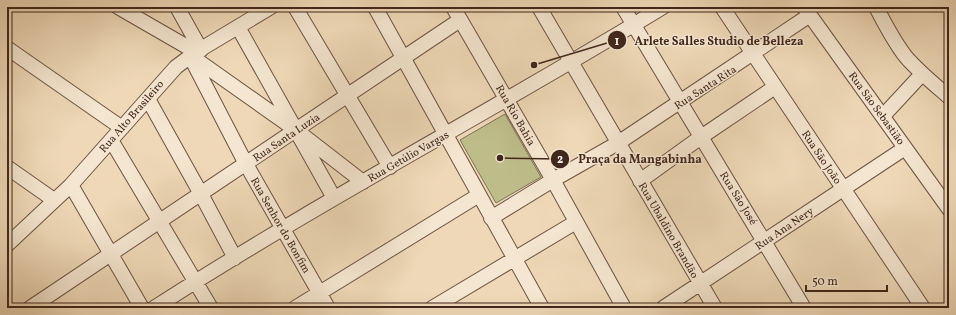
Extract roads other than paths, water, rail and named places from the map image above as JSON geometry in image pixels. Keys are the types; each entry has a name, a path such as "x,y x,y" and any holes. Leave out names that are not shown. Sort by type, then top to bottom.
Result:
{"street":[{"path":"118,7 196,52 363,182"},
{"name":"Rua Senhor do Bonfim","path":"177,7 246,164 328,308"},
{"name":"Rua Alto Brasileiro","path":"7,245 71,185 148,99 167,75 196,52 271,7"},
{"path":"294,7 390,167"},
{"path":"375,7 444,135 542,308"},
{"name":"Rua Rio Bahia","path":"453,7 553,180 624,308"},
{"name":"Rua Ubaldino Brandão","path":"539,7 715,308"},
{"name":"Rua São José","path":"623,7 804,308"},
{"name":"Rua Getúlio Vargas","path":"154,308 282,228 390,167 663,7"},
{"name":"Rua São João","path":"722,7 923,308"},
{"path":"876,7 893,39 906,57 922,74 949,97"},
{"name":"Rua Santa Rita","path":"492,218 553,180 618,143 681,102 754,54 807,11"},
{"name":"Rua São Sebastião","path":"807,11 949,209"},
{"name":"Rua Santa Luzia","path":"30,308 460,20"},
{"path":"238,27 334,198"},
{"path":"7,48 122,128"},
{"path":"882,116 922,74"},
{"path":"640,181 701,137 776,87"},
{"path":"148,99 235,258"},
{"path":"111,140 211,308"},
{"name":"Rua Ana Nery","path":"663,308 905,148"},
{"path":"7,167 54,200"},
{"path":"71,185 142,308"},
{"path":"295,308 479,195"},
{"path":"432,308 576,222"}],"place":[{"name":"Arlete Salles Studio de Belleza","path":"534,65"},
{"name":"Praça da Mangabinha","path":"500,158"}]}
